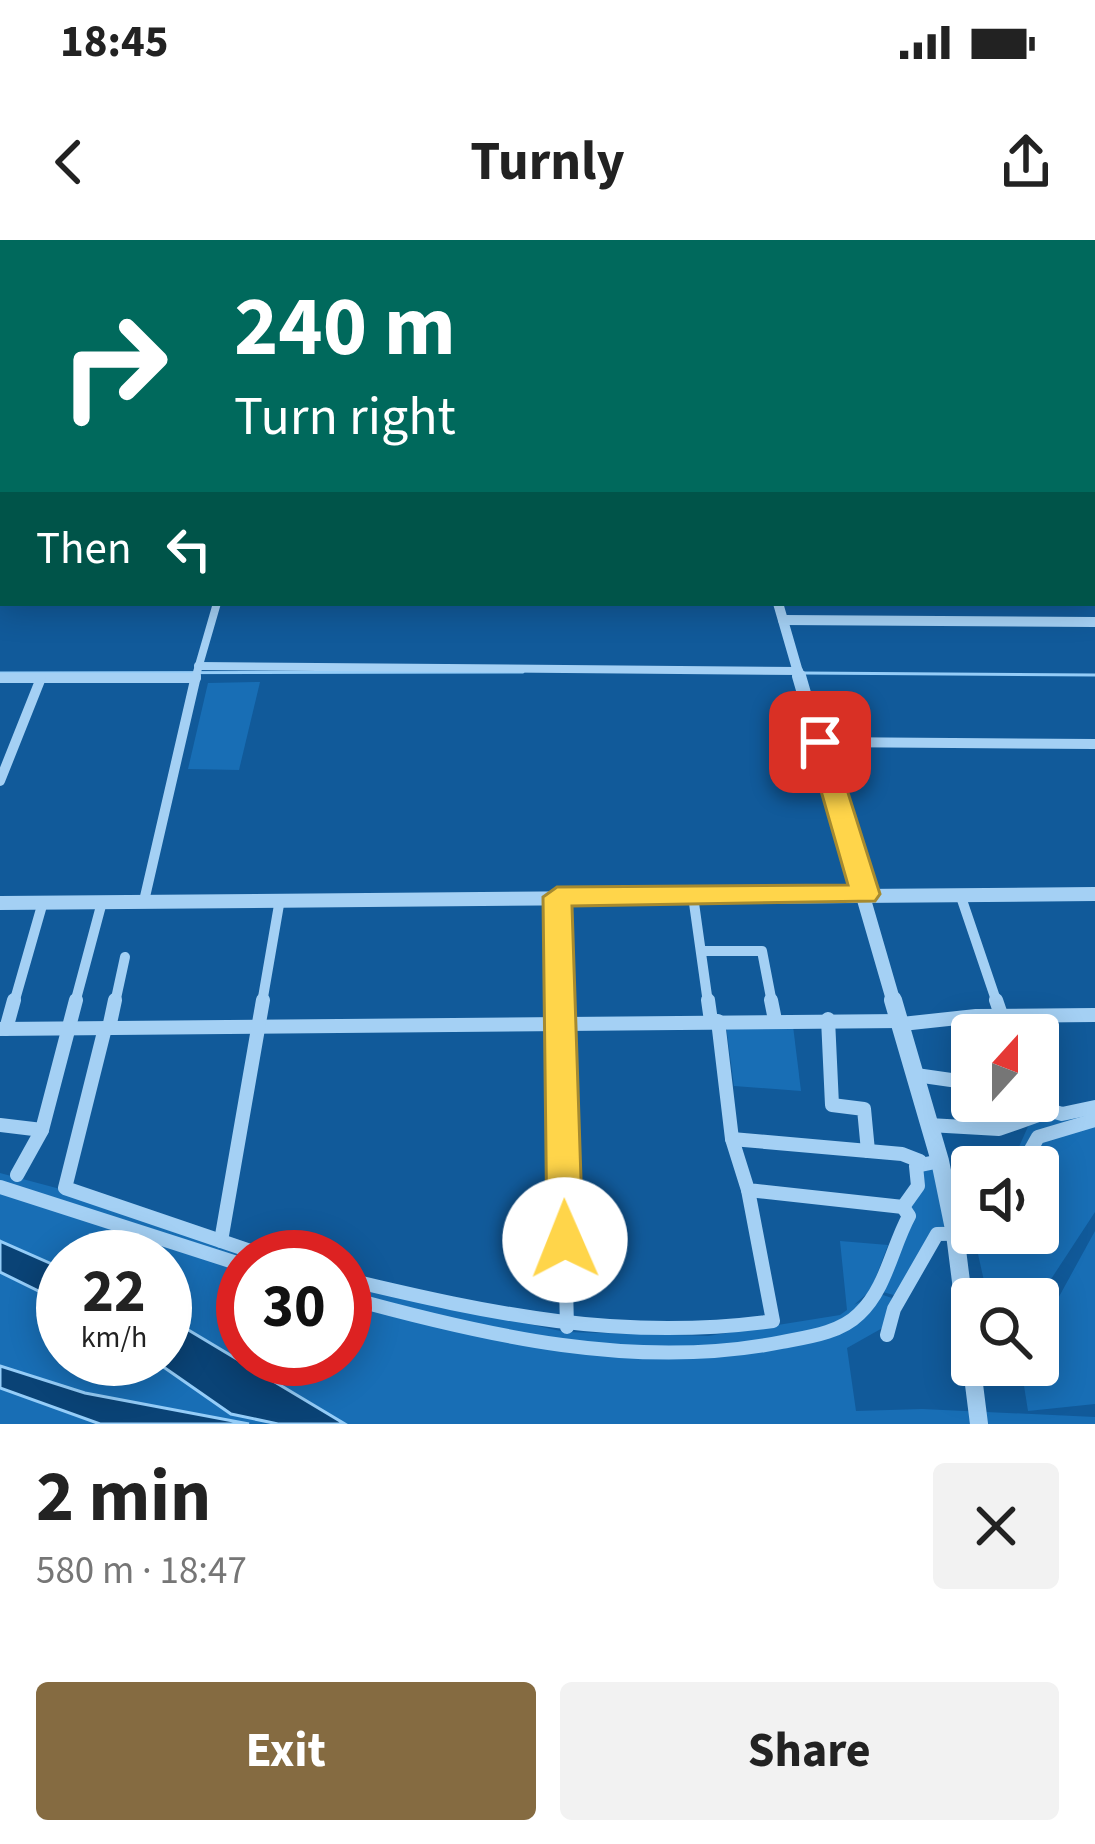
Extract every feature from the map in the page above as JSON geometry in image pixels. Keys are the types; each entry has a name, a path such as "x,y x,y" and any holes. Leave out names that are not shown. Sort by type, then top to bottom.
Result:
{"street":[{"path":"144,901 197,672 217,606"},
{"path":"779,606 865,894 951,1215"},
{"path":"783,620 1095,622"},
{"path":"0,678 197,672 801,676"},
{"path":"0,781 40,678"},
{"path":"820,742 1095,743"},
{"path":"960,894 1000,1014"},
{"path":"0,903 1095,894"},
{"path":"372,1285 567,1327 667,1334 773,1321 748,1190 732,1139 693,896"},
{"path":"557,897 567,1327"},
{"path":"223,1230 280,899"},
{"path":"44,902 3,1029 951,1019"},
{"path":"17,1175 42,1130 102,902"},
{"path":"701,950 762,951 775,1020"},
{"path":"125,957 65,1188 216,1239"},
{"path":"1059,1015 1095,1015"},
{"path":"828,1019 832,1105 864,1108 868,1151"},
{"path":"916,1076 951,1080"},
{"path":"1059,1111 1095,1107"},
{"path":"1029,1146 1033,1138 1095,1120"},
{"path":"929,1125 999,1129 1019,1122"},
{"path":"1019,1146 1021,1129 1032,1122"},
{"path":"0,1125 42,1130"},
{"path":"732,1139 940,1161"},
{"path":"903,1207 918,1186 920,1161"},
{"path":"0,1187 216,1256"},
{"path":"748,1190 761,1196 903,1207"},
{"path":"372,1303 545,1344 637,1356 755,1349 802,1339 859,1315 879,1291 895,1239 909,1216 903,1207"},
{"path":"887,1335 899,1301 937,1234 951,1234"},
{"path":"958,1254 979,1424"},
{"path":"879,1291 899,1301"}],"shaded area":[{"path":"260,682 239,770 188,769 208,683"},
{"path":"726,1025 793,1026 801,1091 734,1086"},
{"path":"1095,1107 1095,1212 1052,1278 983,1278 978,1254 1059,1254 1059,1146 1019,1146 1030,1122 1059,1122 1059,1115"},
{"path":"918,1164 935,1167 945,1224 901,1297 879,1291"},
{"path":"0,1173 180,1230 36,1230 36,1386 192,1386 192,1234 216,1242 216,1386 372,1386 372,1290 565,1332 708,1336 840,1315 847,1310 840,1241 888,1245 871,1290 854,1305 877,1293 892,1298 886,1326 847,1348 856,1411 922,1409 1095,1417 1095,1424 0,1424"},
{"path":"1095,1231 1095,1404 1028,1411 1024,1386 1059,1386 1059,1297"},
{"path":"0,1241 36,1257 36,1290 0,1272"},
{"path":"192,1332 216,1347 216,1386 282,1386 345,1424 278,1424 231,1414 191,1386"},
{"path":"0,1366 36,1377 36,1386 63,1386 249,1424 100,1424 0,1388"}],"waterway":[{"path":"0,673 523,672"},
{"path":"803,673 1095,675"}],"route":[{"path":"565,1240 557,897 865,894 820,742"}]}
